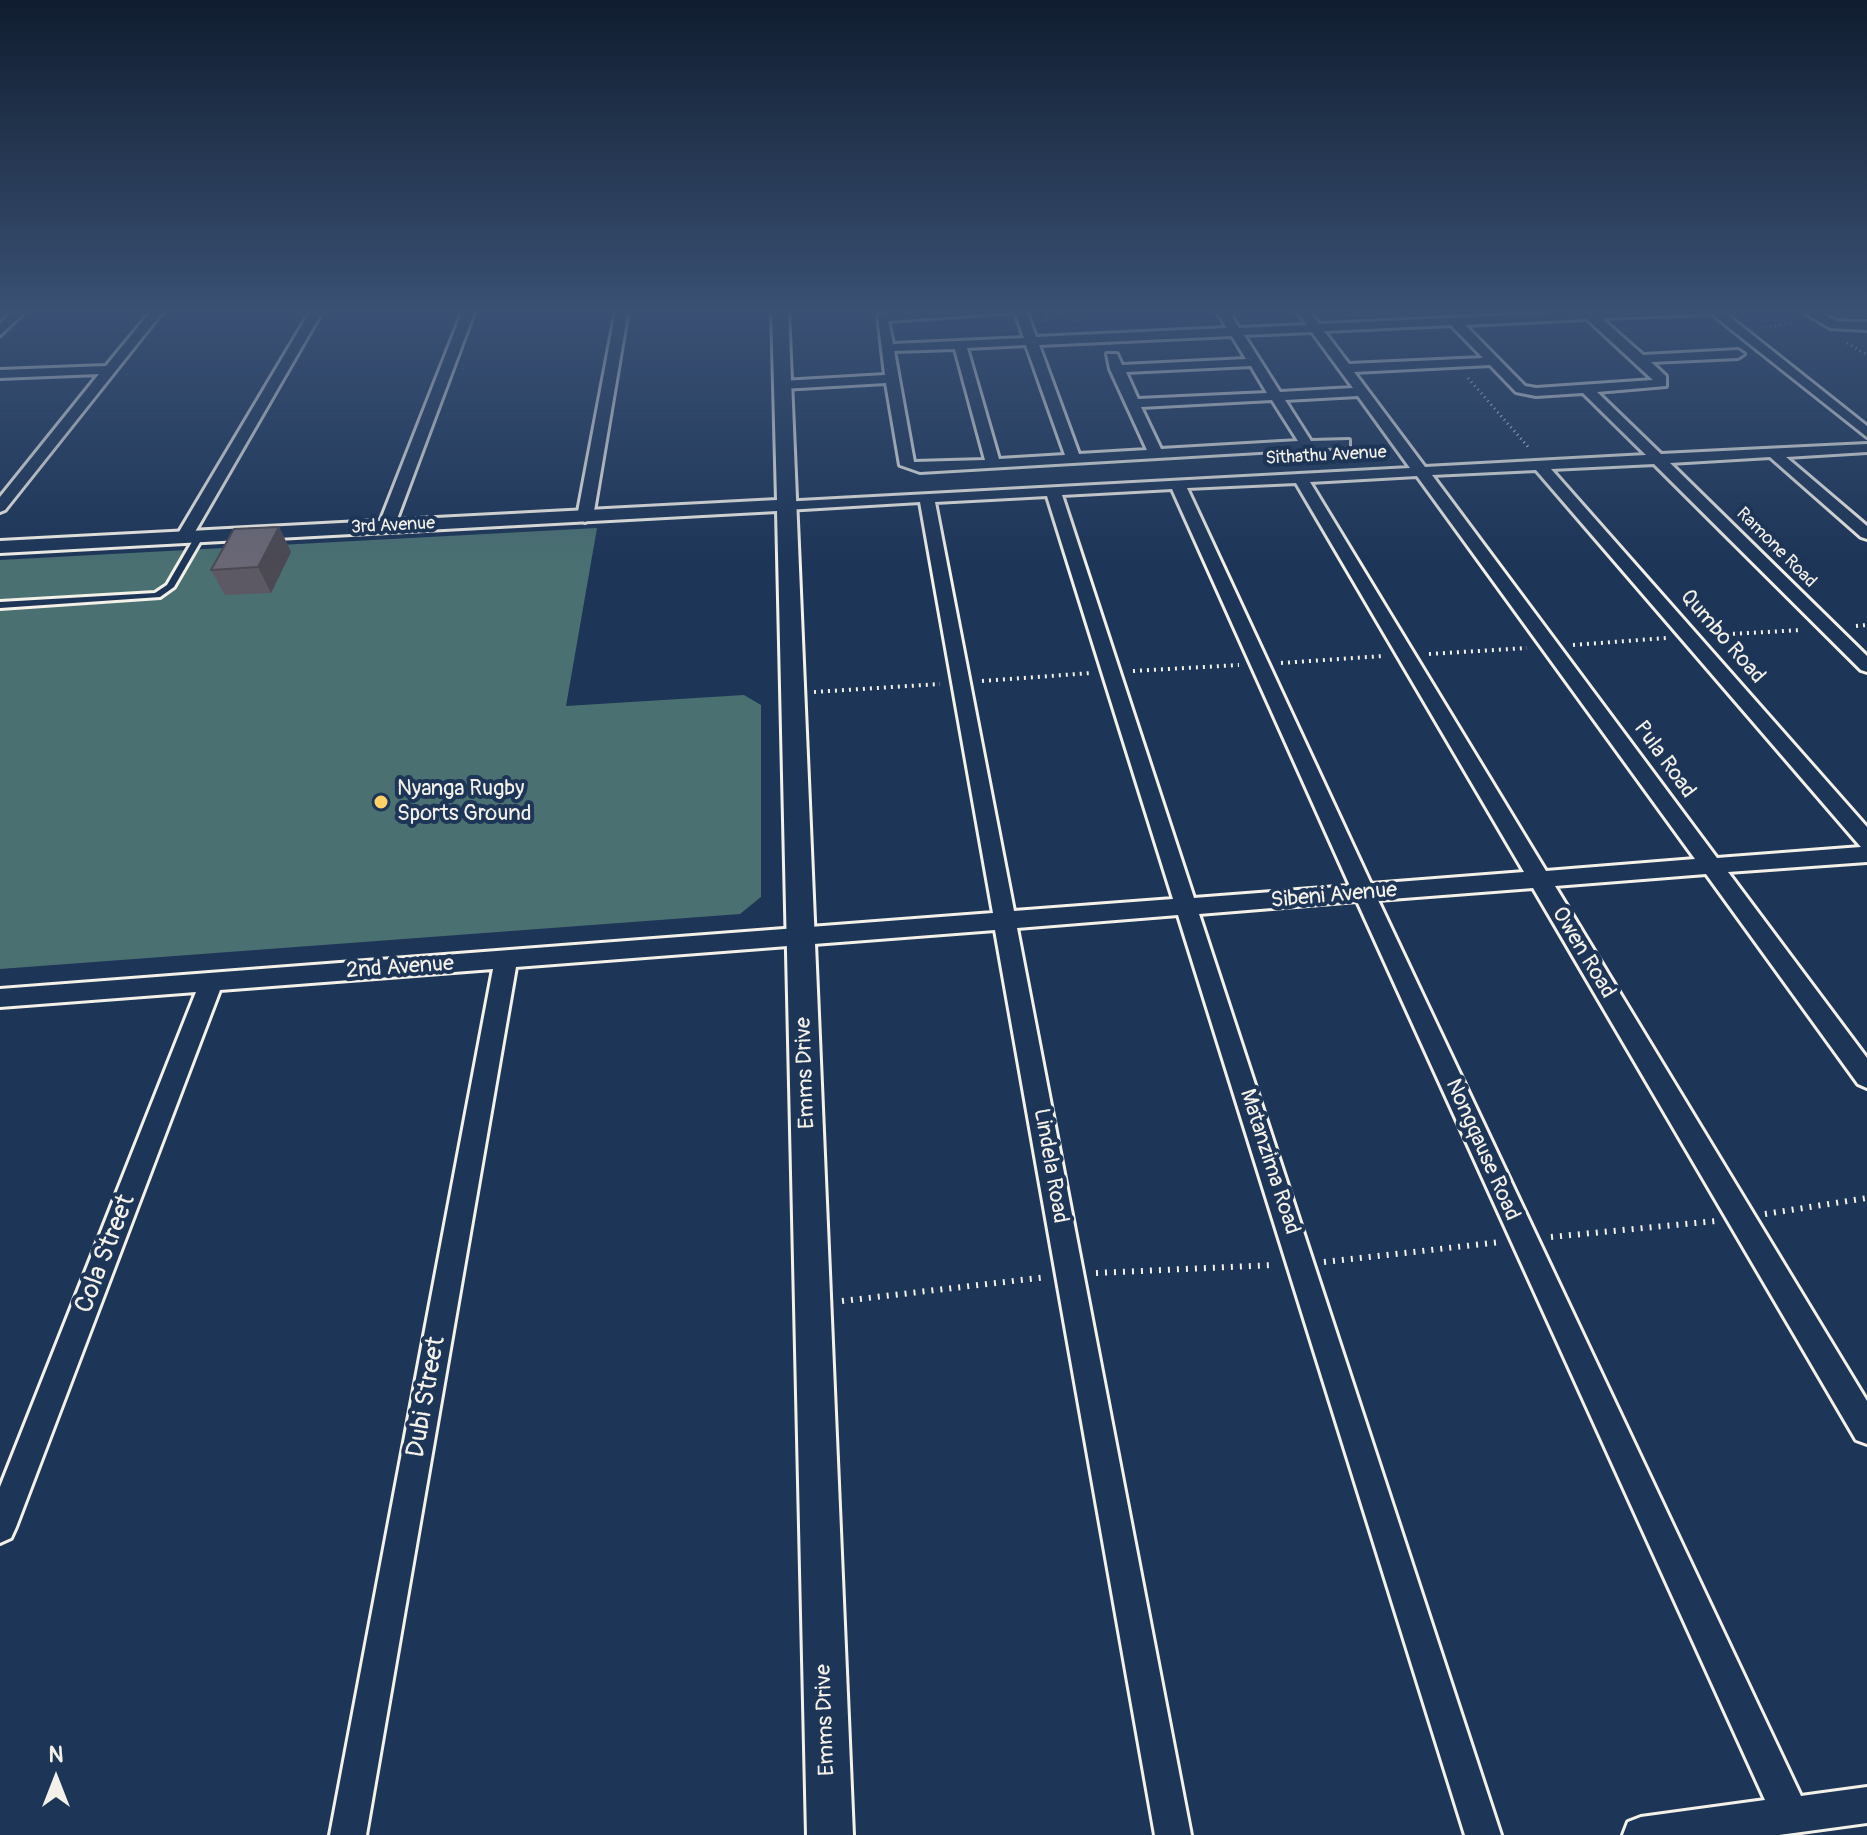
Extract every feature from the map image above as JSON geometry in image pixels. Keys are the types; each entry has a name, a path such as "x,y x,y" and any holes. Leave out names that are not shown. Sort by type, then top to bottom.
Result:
{"street":[{"path":"0,507 89,396"},
{"path":"192,537 270,396"},
{"path":"386,527 436,396"},
{"path":"585,517 607,396"},
{"name":"Emms Drive","path":"782,396 830,1835"},
{"path":"894,396 907,465 920,468 1344,443"},
{"path":"974,396 993,464"},
{"path":"1051,396 1073,458"},
{"path":"1129,396 1156,454"},
{"path":"1276,396 1307,445"},
{"path":"1132,403 1284,396"},
{"name":"Pula Road","path":"1366,396 1867,1077"},
{"name":"Ramone Road","path":"1594,396 1867,666"},
{"path":"1820,396 1867,433"},
{"name":"Sithathu Avenue","path":"786,505 1867,448"},
{"path":"1773,453 1867,534"},
{"name":"Qumbo Road","path":"1540,465 1867,841"},
{"name":"Owen Road","path":"1300,477 1867,1429"},
{"name":"Nongqause Road","path":"1177,484 1523,1240 1791,1815"},
{"name":"Matanzima Road","path":"1053,490 1483,1835"},
{"name":"Lindela Road","path":"927,497 1173,1835"},
{"name":"3rd Avenue","path":"0,547 786,505"},
{"name":"Sibeni Avenue","path":"801,938 1867,854"},
{"name":"2nd Avenue","path":"0,998 801,938"},
{"name":"Dubi Street","path":"348,1835 506,960"},
{"name":"Cola Street","path":"0,1527 212,982"},
{"path":"1641,1835 1867,1805"}],"lane":[{"path":"0,605 157,595 170,587 192,537"}],"path":[{"path":"1482,396 1503,417 1540,465"},
{"path":"793,693 1867,625"},
{"path":"813,1305 1070,1274 1301,1264 1741,1218 1867,1198"}],"green space":[{"name":"Nyanga Rugby Sports Ground","path":"597,528 566,706 744,695 761,705 761,897 740,914 0,969 0,560"}],"building":[{"path":"279,527 258,567 211,570 234,529"}],"place":[{"name":"Nyanga Rugby Sports Ground","path":"381,802"}]}
